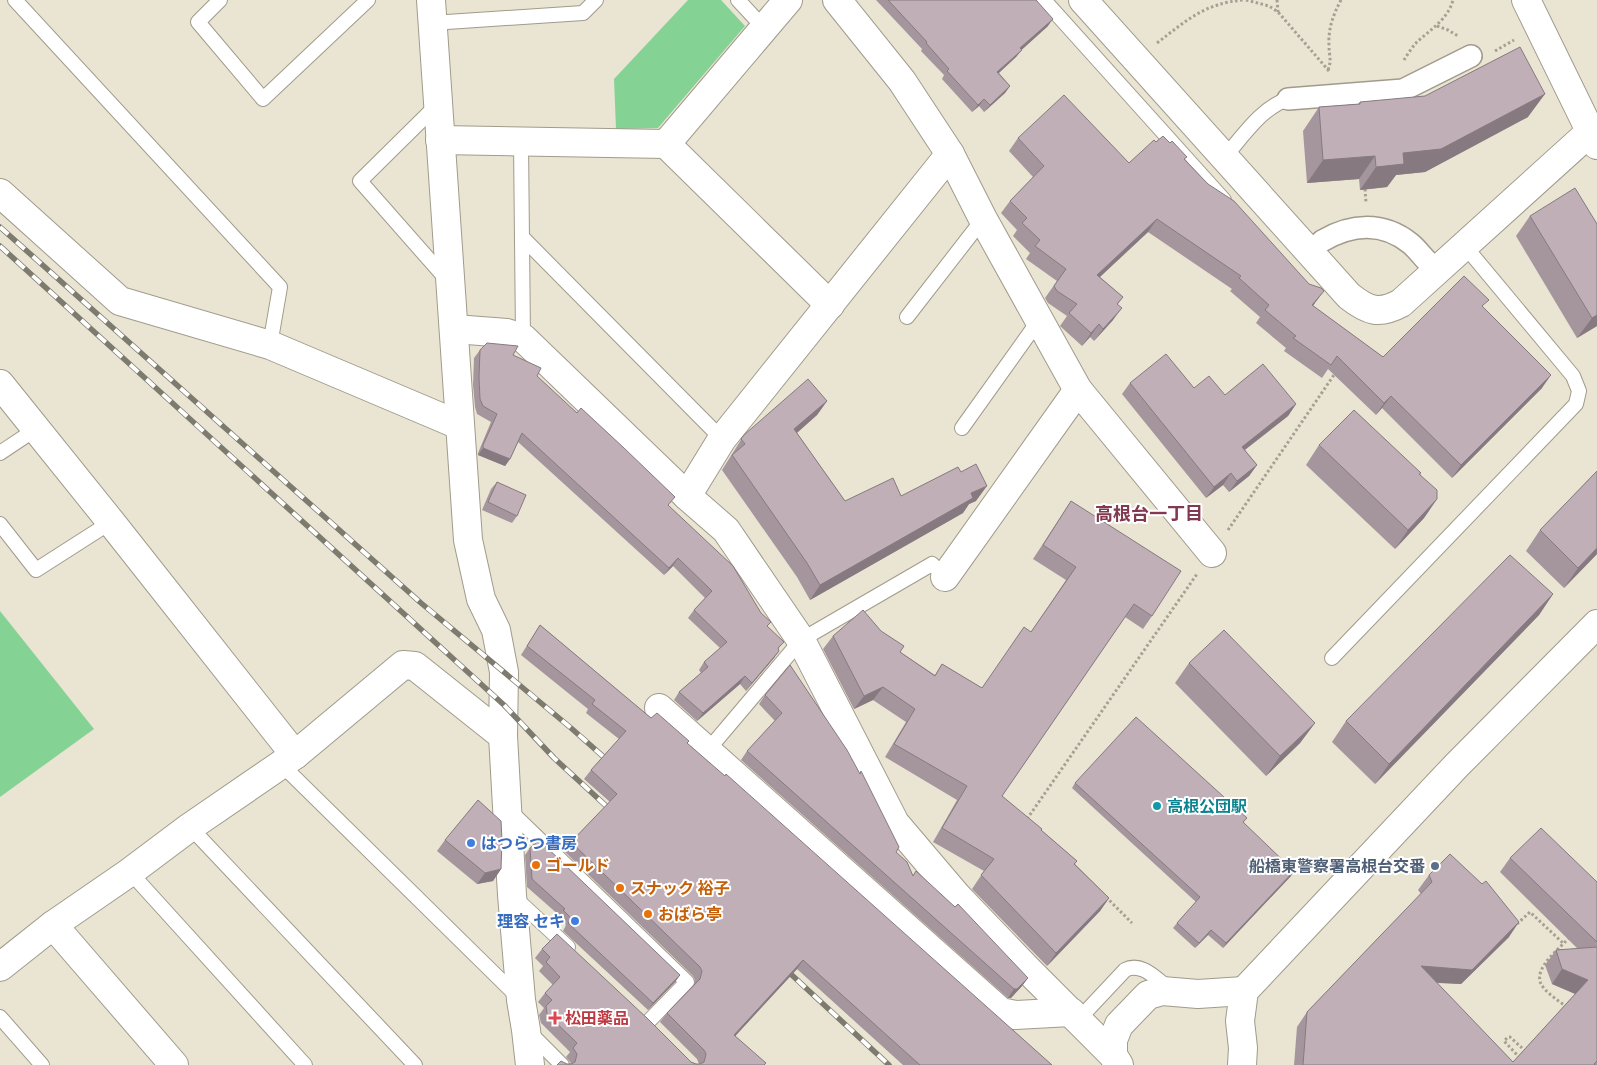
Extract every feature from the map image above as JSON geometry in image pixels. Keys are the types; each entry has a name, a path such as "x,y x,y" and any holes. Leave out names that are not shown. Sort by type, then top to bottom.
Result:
{"street":[{"path":"666,144 788,0"},
{"path":"836,0 902,81 950,154 983,219 1078,390 1212,553"},
{"path":"1083,0 1224,158 1341,295 1362,306 1380,311 1390,309 1401,303 1464,245 1595,135 1526,0"},
{"path":"431,12 468,540 480,599 496,630 504,672 502,736 512,895 521,1000 530,1065"},
{"path":"1288,98 1403,90 1471,56"},
{"path":"440,140 666,144 830,305"},
{"path":"687,496 722,439 950,154"},
{"path":"0,193 120,301 270,345 459,425"},
{"path":"1322,241 1336,233 1369,226 1400,235 1427,261"},
{"path":"454,329 507,333 523,338 687,496 726,530 801,640 895,824 957,896 1116,1060"},
{"path":"0,384 111,522 288,760"},
{"path":"945,577 1078,390"},
{"path":"1242,1065 1243,1048 1240,1021 1244,991 1451,772 1597,624"},
{"path":"0,967 53,925 288,760 403,665 414,666 502,736"},
{"path":"659,708 1001,1012 1015,1015 1074,1016"},
{"path":"53,925 174,1065"},
{"path":"1116,1060 1113,1040 1120,1025 1148,995 1162,990 1186,993 1244,991"},
{"path":"1186,993 1222,1005 1240,1021"}],"lane":[{"path":"15,0 280,287 270,345"},
{"path":"220,0 198,22 263,100 368,0"},
{"path":"431,12 583,13 596,0"},
{"path":"738,0 764,28"},
{"path":"1044,0 1235,212"},
{"path":"1224,158 1266,110 1288,98"},
{"path":"438,104 360,181 449,282"},
{"path":"521,142 523,338"},
{"path":"907,317 983,219"},
{"path":"522,237 722,439"},
{"path":"1332,658 1576,404 1578,391 1573,376 1464,245"},
{"path":"962,428 1039,320"},
{"path":"0,454 36,429"},
{"path":"0,524 36,570 111,522"},
{"path":"708,750 801,640 932,564 945,577"},
{"path":"288,760 521,1000"},
{"path":"507,808 687,982 644,1019 660,1034"},
{"path":"190,827 415,1065"},
{"path":"130,872 305,1065"},
{"path":"512,895 576,955"},
{"path":"1074,1016 1130,967 1145,970 1186,993"},
{"path":"0,1017 42,1065"},
{"path":"526,1030 562,1065"}],"path":[{"path":"1277,0 1278,12"},
{"path":"1328,70 1331,62 1328,48 1329,31 1341,0"},
{"path":"1403,90 1400,73 1404,59 1414,45 1437,26 1453,0"},
{"path":"1157,43 1188,18 1207,8 1227,1 1256,1 1278,12 1333,76"},
{"path":"1034,826 1026,819 1341,365"},
{"path":"1104,895 1132,923"},
{"path":"1512,928 1530,912 1564,944"},
{"path":"1569,1009 1540,982 1542,968 1571,937"},
{"path":"1520,1058 1504,1041 1510,1037 1522,1048"}],"green space":[{"path":"688,0 721,0 745,26 658,128 616,129 614,79"},
{"path":"0,611 94,729 0,797"}],"building":[{"path":"888,0 1036,0 1053,19 1020,48 1022,50 997,72 1010,86 990,105 984,99 978,105 947,71 949,69 927,42"},
{"path":"1520,47 1545,94 1441,149 1403,153 1404,164 1376,167 1375,156 1323,160 1319,107 1425,96"},
{"path":"1064,95 1129,163 1154,140 1156,142 1163,136 1170,143 1172,141 1187,157 1184,159 1208,184 1234,201 1309,284 1324,291 1312,305 1383,357 1464,276 1489,300 1482,306 1551,375 1461,465 1391,396 1384,403 1337,356 1331,365 1293,338 1296,336 1265,310 1269,305 1239,278 1241,276 1157,219 1097,275 1123,297 1117,304 1122,308 1103,329 1099,324 1091,333 1069,313 1077,304 1057,291 1054,286 1066,269 1035,246 1040,240 1022,223 1027,218 1010,201 1044,166 1018,138"},
{"path":"1575,188 1597,224 1597,315 1592,318 1530,216"},
{"path":"487,343 518,346 513,355 541,368 537,376 577,413 581,408 675,497 668,505 733,566 761,613 771,622 767,626 784,642 778,648 779,651 752,683 745,676 703,713 679,692 708,667 704,662 727,642 694,610 712,591 678,558 669,568 522,433 510,459 483,448 497,414 483,406 480,399 480,350"},
{"path":"1166,354 1194,388 1209,376 1225,395 1263,364 1296,404 1242,447 1257,465 1237,481 1231,473 1214,487 1130,383"},
{"path":"808,379 827,401 794,429 845,501 893,478 901,496 958,467 961,472 976,464 987,486 971,493 973,498 820,585 807,563 732,455 745,444 741,439 744,435"},
{"path":"1354,410 1437,490 1437,499 1408,530 1319,445"},
{"path":"1597,471 1597,548 1578,568 1540,530"},
{"path":"497,482 526,495 517,516 488,502"},
{"path":"1071,501 1181,571 1152,616 1134,604 1002,796 1077,861 1074,864 1109,898 1056,953 981,875 994,859 942,828 967,786 894,744 915,709 883,687 864,696 833,636 863,610 881,631 904,646 900,652 935,676 942,664 982,688 1024,627 1031,632 1076,567 1043,545"},
{"path":"1510,555 1553,594 1389,764 1346,721"},
{"path":"540,625 651,718 657,713 689,741 687,743 725,776 726,774 1052,1065 920,1065 803,960 734,1035 766,1063 764,1065 557,1065 561,1061 567,1064 575,1062 577,1054 573,1048 577,1043 547,1014 546,1006 552,1000 545,993 560,977 546,962 550,957 542,949 557,934 691,1062 700,1064 704,1062 706,1054 667,1013 700,979 702,971 700,967 571,842 617,794 591,770 626,731 592,704 595,700 527,646"},
{"path":"1224,630 1315,723 1280,756 1189,663"},
{"path":"790,665 847,750 860,774 861,771 899,847 896,852 907,862 913,876 916,871 955,907 958,904 1028,978 1017,989 1014,989 747,751 782,713 765,695"},
{"name":"高根公団駅","path":"1136,717 1247,818 1243,822 1294,871 1226,943 1211,930 1199,943 1177,923 1200,897 1075,783"},
{"path":"478,800 501,821 501,869 485,873 445,840"},
{"path":"1541,828 1597,882 1597,942 1510,858"},
{"path":"539,840 680,975 653,1003 568,923 572,919 563,910 565,909 532,879 530,848"},
{"path":"1450,854 1482,884 1486,881 1519,922 1472,970 1421,966 1513,1062 1588,980 1562,969 1556,950 1597,947 1597,1061 1595,1065 1303,1065 1307,1012 1432,882 1429,875"}],"railway":[{"path":"0,227 421,603 614,766"},
{"path":"0,246 504,705 554,758 616,815"},
{"path":"781,965 889,1065"}],"place":[{"name":"高根公団駅","path":"1157,806"},
{"name":"はつらつ書房","path":"471,843"},
{"name":"ゴールド","path":"536,865"},
{"name":"船橋東警察署高根台交番","path":"1435,866"},
{"name":"スナック 裕子","path":"620,888"},
{"name":"おばら亭","path":"648,914"},
{"name":"理容 セキ","path":"575,921"},
{"name":"松田薬品","path":"555,1018"}],"district":[{"name":"高根台一丁目","path":"1149,513"}]}
